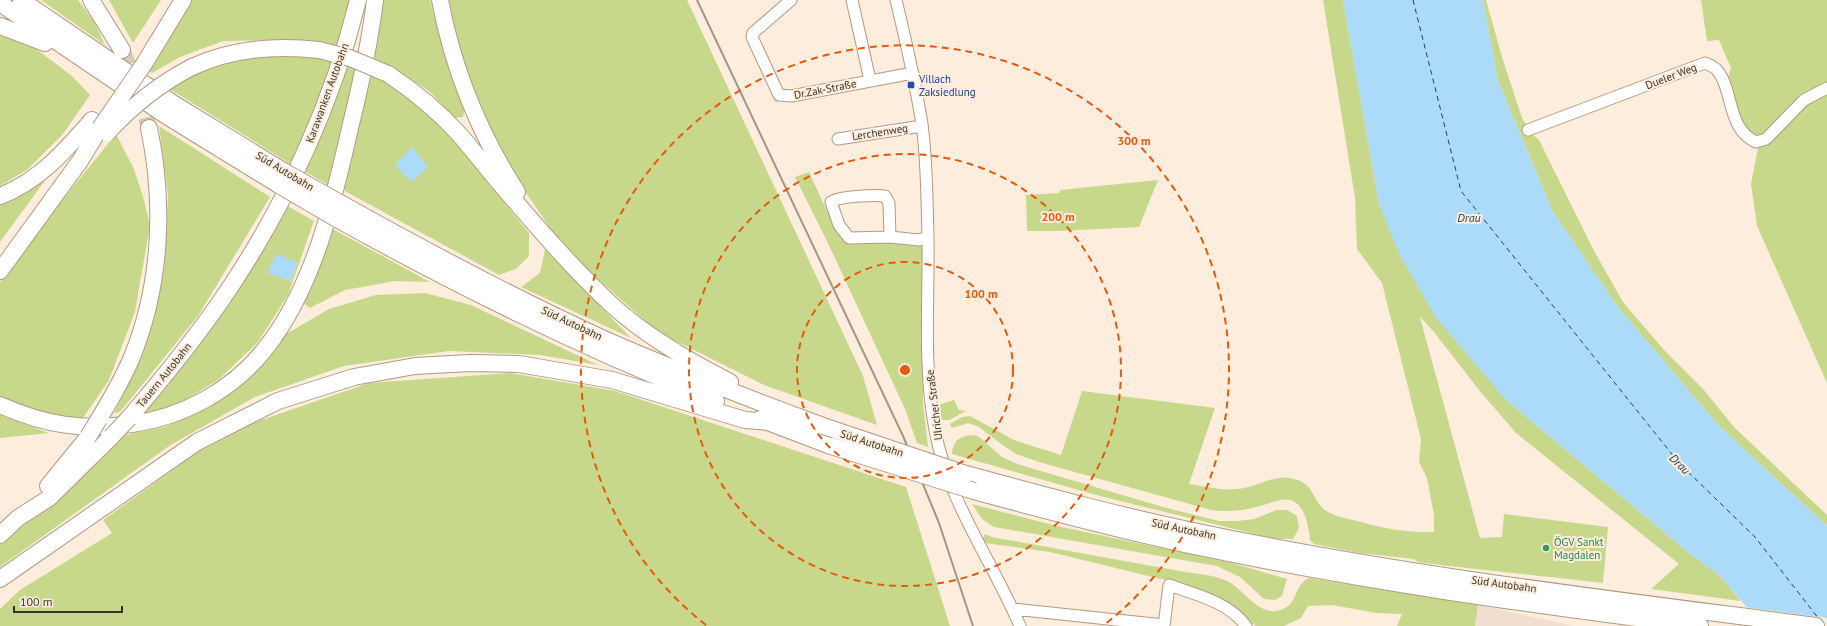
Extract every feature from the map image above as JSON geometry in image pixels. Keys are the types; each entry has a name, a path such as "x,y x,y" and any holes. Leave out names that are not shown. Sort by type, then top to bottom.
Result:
{"highway":[{"name":"Süd Autobahn","path":"21,0 284,180"},
{"path":"91,0 122,50"},
{"path":"0,270 80,161 100,127 184,0"},
{"name":"Karawanken Autobahn","path":"284,180 311,137 336,74 358,0"},
{"path":"0,404 23,415 47,422 79,428 111,427 150,422 174,415 199,403 218,391 244,371 265,350 295,302 314,258 326,220 341,170 356,106 375,0"},
{"path":"440,0 446,32 461,80 484,134 541,230"},
{"name":"Süd Autobahn","path":"0,3 165,115 284,180 494,302 569,338 675,385 831,446 974,491 1077,519 1194,546 1296,566 1442,590 1700,626"},
{"path":"0,26 30,36 78,57"},
{"path":"100,127 130,84 161,34"},
{"path":"0,196 26,184 41,173 57,158 100,127 167,80 192,66 219,57 255,49 294,47 319,50 350,58 388,74 430,104 459,134 501,186 576,270 614,307 659,341 711,372 741,387 764,405"},
{"path":"18,518 69,463 88,437 115,394 132,356 152,290 156,259 159,209 157,173 149,128"},
{"name":"Tauern Autobahn","path":"0,535 18,518 49,498 129,418 164,376 229,289 262,235 284,180"},
{"name":"Süd Autobahn","path":"339,212 594,334 704,381 764,405 823,426 966,474 1072,503 1198,532 1430,574 1816,626"},
{"path":"0,579 209,436 278,401 354,377 415,366 470,362 519,364 612,380 745,420 769,422"},
{"path":"0,585 11,577 16,567"}],"street":[{"name":"Dr.Zak-Straße","path":"791,0 753,33 752,37 780,95 791,96 913,73"},
{"name":"Dr.Zak-Straße","path":"852,0 870,80"},
{"name":"Ulricher Straße","path":"896,0 913,73 922,126 928,237 928,349 935,429 942,458 957,500 1013,609 1020,626"},
{"name":"Dueler Weg","path":"1528,130 1705,63 1715,68 1720,74 1741,132 1756,142 1766,139 1804,100 1827,88"},
{"name":"Lerchenweg","path":"838,139 922,126"},
{"path":"890,237 889,203 885,196 836,199 831,202 832,209 845,235 849,238 890,237 919,240 928,237"},
{"path":"1013,609 1164,626 1169,585 1200,595 1215,602 1229,610 1246,626"}],"shaded area":[{"path":"1478,605 1574,626 1475,626"}],"green space":[{"path":"41,0 78,0 95,23 105,45"},
{"path":"109,0 161,0 133,43"},
{"path":"193,0 349,0 340,47 277,40 223,41 180,57 152,73 148,70"},
{"path":"381,0 430,0 449,70 465,109 463,117 454,118 430,92 398,71 371,57"},
{"path":"447,0 687,0 863,376 877,425 764,385 658,332 567,252 517,180 474,98"},
{"path":"1323,0 1343,0 1379,204 1506,400 1689,553 1719,575 1741,601 1651,589 1679,564 1516,433 1479,390 1434,332 1420,317 1480,538 1502,537 1504,514 1608,527 1603,583 1418,562 1414,559 1360,553 1314,544 1310,540 1306,519 1300,506 1289,500 1278,500 1254,508 1242,510 1211,510 1039,462 1016,454 979,427 968,423 952,428 950,424 962,417 970,416 1014,440 1061,455 1082,391 1215,408 1189,484 1219,489 1231,489 1244,488 1276,478 1290,478 1304,483 1312,491 1317,501 1325,510 1342,518 1413,532 1434,532 1434,515 1427,478 1419,462 1421,439 1382,283 1357,249 1355,198"},
{"path":"1483,0 1486,0 1502,57 1522,118 1533,135 1539,140 1594,251 1623,302 1664,350 1703,389 1734,427 1827,515 1827,526 1718,425 1617,306 1553,212 1498,81"},
{"path":"1701,0 1827,0 1827,383 1757,226 1751,184 1760,138 1742,125 1727,81 1731,68 1719,40 1707,41"},
{"path":"0,34 35,48 72,76 90,95 63,134 28,169 0,186"},
{"path":"290,53 335,61 294,166 168,88 199,70 247,57"},
{"path":"346,63 358,68 332,187 302,170"},
{"path":"371,75 405,93 445,130 529,233 529,256 516,269 499,275 343,190"},
{"path":"159,126 270,197 198,316 120,412 114,413 143,354 164,270 168,196"},
{"path":"116,134 133,167 143,196 150,225 135,312 109,380 81,421 27,411 0,396 0,282 63,199"},
{"path":"809,172 837,233 887,235 891,243 923,245 923,403 928,447 917,443 905,409 826,239 795,177"},
{"path":"49,175 0,242 0,201"},
{"path":"1158,180 1139,227 1027,231 1026,195 1059,193 1060,190"},
{"path":"284,204 314,221 288,295 258,342 218,380 177,405 138,417","holes":["297,263 291,281 273,274"]},
{"path":"331,228 430,282 395,281 345,290 310,308 300,301"},
{"path":"545,249 631,338 521,287 540,273"},
{"path":"425,293 471,305 598,365 540,355 449,351 344,366 255,397 169,446 0,567 0,545 121,436 165,427 209,408 255,372 286,334 329,309 376,295"},
{"path":"510,373 615,391 906,487 950,626 0,626 0,609 20,590 112,533 103,520 226,432 369,383"},
{"path":"954,400 959,410 966,411 949,420 940,420 936,415 935,406"},
{"path":"0,414 5,417 49,433 0,438"},
{"path":"970,435 978,436 1002,457 1017,464 1163,507 1219,521 1254,519 1277,510 1287,510 1297,516 1299,528 1293,539 1275,539 1100,496 952,454 955,443 962,437"},
{"path":"972,504 1057,526 1232,563 1287,579 1282,596 1275,600 1264,599 1240,577 1217,566 994,527 982,519"},
{"path":"985,534 992,537 1217,577 1234,585 1254,603 1268,611 1276,611 1289,605 1298,589 1304,581 1309,578 1478,605 1475,626 1397,626 1402,614 1376,613 1332,605 1308,606 1301,618 1284,626 1256,626 1214,595 1165,580 1050,552 985,543 982,540"}],"water":[{"name":"Drau","path":"1343,0 1483,0 1498,81 1553,212 1617,306 1718,425 1827,526 1827,626 1763,626 1719,575 1689,553 1506,400 1437,319 1400,256 1379,204"},
{"path":"412,147 428,167 411,182 395,165"},
{"path":"276,254 297,262 291,281 267,273"}],"pier":[{"path":"1744,607 1827,618 1827,626 1760,626"}],"ferry route":[{"path":"1413,0 1461,191 1679,463 1755,537 1819,619"}],"tunnel":[{"path":"122,50 138,87 149,128"}],"railway":[{"path":"697,0 903,436 939,523 973,626"}],"place":[{"name":"Villach Zaksiedlung","path":"911,85"},
{"name":"ÖGV Sankt Magdalen","path":"1546,548"}]}
